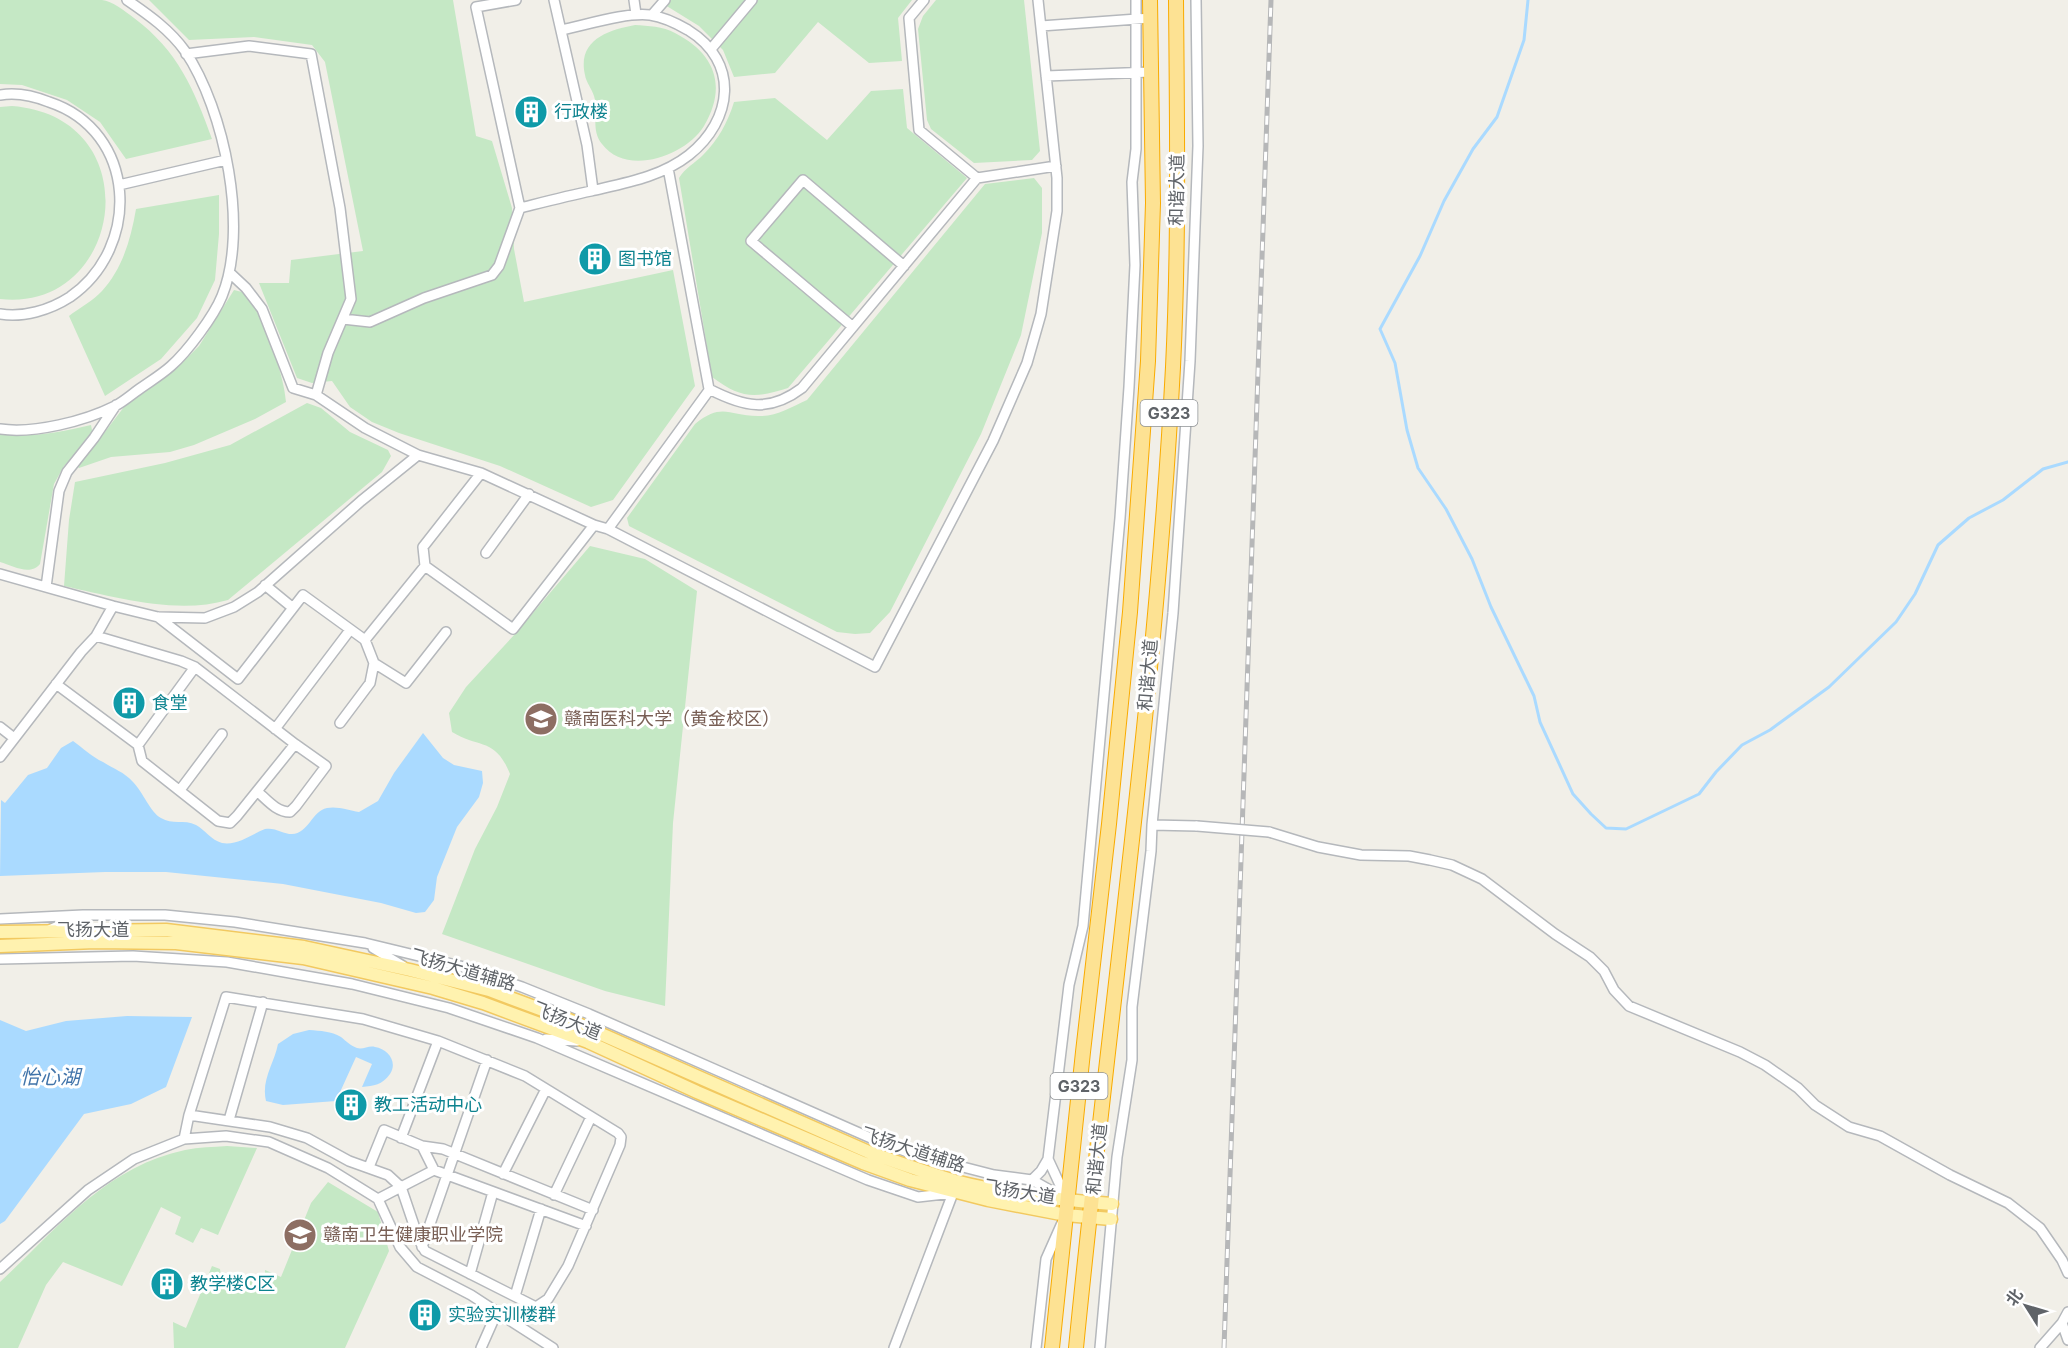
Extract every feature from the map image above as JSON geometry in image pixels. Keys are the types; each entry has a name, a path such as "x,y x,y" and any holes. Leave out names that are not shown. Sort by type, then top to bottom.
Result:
{"highway":[{"name":"和谐大道","path":"1066,1200 1109,825 1130,612 1148,361 1153,203 1150,0"},
{"name":"和谐大道","path":"1076,1348 1107,1055 1135,825 1155,609 1173,368 1178,189 1176,0"},
{"name":"G323","path":"1052,1348 1066,1200"}],"main road":[{"name":"飞扬大道","path":"0,932 177,931 304,947 410,970 489,990 567,1019 850,1144 915,1169 991,1188 1066,1200 1112,1204"},
{"name":"飞扬大道","path":"0,946 95,942 176,942 303,958 433,988 483,1002 588,1042 863,1164 953,1193 1066,1215 1110,1219"}],"street":[{"path":"0,429 31,429 73,421 116,405 172,365 201,331 221,299 230,273 234,224 223,139 208,95 186,54 169,32 127,0"},
{"path":"343,320 370,322 424,298 470,284 492,275 503,256 520,207 476,8 516,0"},
{"path":"554,0 587,145 593,190"},
{"path":"634,0 636,14"},
{"path":"652,15 665,0"},
{"path":"711,50 752,0"},
{"path":"924,0 909,18 919,130 977,178"},
{"path":"230,273 246,288 262,309 292,388 316,395 365,428 418,456 481,473 594,525 608,529 875,667 993,441 1026,363 1041,314 1057,211 1056,165 1038,0"},
{"path":"1032,1180 1048,1159 1070,985 1083,926 1120,518 1135,265 1132,182 1136,149 1136,0"},
{"path":"1100,1348 1110,1219 1132,1060 1132,1007 1151,851 1173,613 1190,361 1198,146 1196,0"},
{"path":"520,207 627,183 668,168 689,155 702,142 713,128 723,106 724,78 721,66 711,50 675,22 652,15 636,14 561,30"},
{"path":"1041,26 1151,18"},
{"path":"186,54 249,46 311,54 348,262 351,299 328,353 316,395"},
{"path":"1046,76 1151,72"},
{"path":"0,95 33,96 59,105 82,120 100,140 113,163 119,185 120,216 114,243 101,267 83,287 61,303 35,312 0,314"},
{"path":"119,185 226,160"},
{"path":"710,389 738,403 755,405 778,403 802,388 977,178 1056,165"},
{"path":"608,529 710,389 668,168"},
{"path":"853,327 751,241 802,180 904,266"},
{"path":"46,587 59,491 67,472 116,405"},
{"path":"0,574 158,617 205,618 234,608 265,585 361,501 418,456"},
{"path":"365,640 425,566 423,547 481,473"},
{"path":"486,553 529,494"},
{"path":"425,566 513,628 594,525"},
{"path":"265,585 294,608"},
{"path":"158,617 238,679 303,595 365,640 374,663 370,683 340,723"},
{"path":"0,757 96,636 113,606"},
{"path":"275,729 351,630"},
{"path":"374,663 406,683 446,632"},
{"path":"96,636 195,667 326,766 290,812 278,809 258,792"},
{"path":"138,745 195,667"},
{"path":"56,684 138,745 142,761 218,821 230,823 258,792 295,744"},
{"path":"0,727 14,738"},
{"path":"180,790 222,734"},
{"path":"1152,825 1269,831 1318,847 1361,855 1408,856 1430,860 1452,865 1482,879 1555,934 1590,957 1604,970 1614,990 1629,1006 1749,1056 1778,1073 1815,1105 1849,1127 1880,1136 1950,1175 2008,1203 2040,1228 2068,1273"},
{"path":"48,931 83,915"},
{"name":"飞扬大道辅路","path":"0,919 83,915 165,915 235,922 365,944 460,966 522,987 589,1014 891,1146 918,1156 994,1175 1032,1180 1066,1200"},
{"path":"133,956 176,942"},
{"path":"365,944 410,970"},
{"path":"20,946 64,956"},
{"name":"飞扬大道辅路","path":"0,959 133,956 227,962 352,984 470,1015 537,1038 868,1180 918,1197 953,1193"},
{"path":"489,990 522,987"},
{"path":"433,988 470,1015"},
{"path":"184,1139 189,1114 226,997 363,1019 438,1041 525,1076 621,1137 620,1145 568,1266 548,1299 536,1307 425,1251 401,1187 388,1175 349,1161 308,1138 270,1127 189,1114"},
{"path":"229,1120 263,1002"},
{"path":"589,1014 626,1045"},
{"path":"537,1038 588,1042"},
{"path":"401,1138 438,1041"},
{"path":"422,1247 487,1060"},
{"path":"503,1174 546,1089"},
{"path":"554,1195 591,1117"},
{"path":"369,1167 384,1130 422,1146 443,1149 592,1210"},
{"path":"0,1269 88,1190 134,1159 184,1139 226,1136 269,1142 328,1168 378,1199 400,1247 417,1267 471,1294 553,1348"},
{"path":"422,1146 434,1170 586,1226"},
{"path":"1048,1159 1066,1200"},
{"path":"378,1199 434,1170"},
{"path":"470,1274 493,1192"},
{"path":"894,1348 953,1193"},
{"path":"515,1296 541,1209"},
{"path":"1036,1348 1046,1259 1066,1215"},
{"path":"481,1348 497,1312"},
{"path":"2040,1348 2062,1323 2068,1312"},
{"path":"2062,1323 2068,1340"}],"green space":[{"path":"0,0 102,0 118,7 134,18 162,44 183,72 212,139 126,159 100,122 67,100 22,85 0,84"},
{"path":"149,0 453,0 476,136 492,141 512,208 514,249 524,302 673,270 695,386 613,500 591,507 500,466 399,433 372,422 350,407 332,381 312,383 297,378 259,283 289,283 291,260 363,251 325,62 312,45 254,37 189,40"},
{"path":"657,0 912,0 898,18 902,61 869,63 818,22 775,73 734,77 723,50 699,26"},
{"path":"936,0 1024,0 1040,151 1032,160 974,163 931,129 927,120 918,29 923,16"},
{"path":"635,25 666,29 689,41 708,61 714,73 716,85 711,112 695,137 670,154 640,161 613,154 598,138 595,102 586,78 584,63 590,45 597,39 615,30"},
{"path":"903,89 907,128 967,178 788,388 756,395 739,393 722,384 712,377 679,178 718,137 726,124 734,102 775,98 827,140 871,91"},
{"path":"12,106 57,118 87,143 102,176 105,212 95,247 74,276 42,295 0,299 0,107"},
{"path":"1034,178 1042,188 1042,233 1021,335 981,434 890,612 870,633 837,632 629,526 627,518 695,424 712,413 765,416 807,400 985,184"},
{"path":"219,195 219,234 215,280 197,318 161,359 105,396 69,316 98,295 115,273 129,242 136,209"},
{"path":"234,290 246,293 266,330 277,361 286,402 255,419 194,445 170,452 111,457 79,468 124,407 175,370 199,346"},
{"path":"307,403 321,408 350,432 388,450 391,456 382,472 228,600 188,606 167,605 124,599 64,586 69,520 75,482 165,463 230,445"},
{"path":"91,425 93,435 64,466 54,484 40,564 36,568 26,570 0,562 0,434 35,435"},
{"path":"590,546 645,559 697,591 673,823 665,1006 605,991 442,934 475,849 497,807 510,774 499,754 452,732 449,713 466,687"},
{"path":"227,1146 257,1148 218,1235 201,1228 193,1243 175,1234 181,1217 161,1207 122,1286 63,1262 46,1285 18,1348 0,1348 0,1282 62,1221 106,1185 156,1158 190,1149"},
{"path":"328,1182 378,1212 389,1251 345,1348 174,1348 173,1322 186,1328 212,1266 220,1269 222,1284 265,1280 265,1270 281,1277 311,1203"}],"water":[{"path":"423,733 443,758 454,765 482,771 483,783 479,797 457,827 437,877 434,900 425,912 416,913 381,903 283,884 166,872 0,876 1,800 5,803 28,775 47,768 61,748 73,741 95,758 130,779 153,811 161,818 192,823 215,840 228,843 239,841 265,829 289,834 297,833 306,827 317,813 327,808 359,812 378,801 394,773"},
{"name":"怡心湖","path":"127,1016 192,1017 166,1087 131,1104 84,1114 5,1221 0,1224 0,1020 26,1031 66,1021"},
{"path":"309,1030 341,1037 357,1048 373,1047 384,1050 388,1053 393,1065 390,1074 378,1084 362,1087 372,1064 356,1057 336,1101 283,1105 266,1101 265,1086 278,1044 293,1034"}],"waterway":[{"path":"1528,0 1524,40 1497,117 1473,149 1444,201 1420,256 1380,329 1395,363 1407,430 1418,468 1446,509 1472,559 1491,607 1534,696 1540,722 1573,794 1606,828 1626,829 1699,794 1742,745 1770,730 1829,687 1896,622 1915,594 1938,545 1969,518 2003,500 2043,469 2068,462"}],"railway":[{"path":"1224,1348 1271,0"}],"place":[{"name":"行政楼","path":"531,112"},
{"name":"图书馆","path":"595,259"},
{"name":"食堂","path":"129,703"},
{"name":"赣南医科大学（黄金校区）","path":"541,719"},
{"name":"教工活动中心","path":"351,1105"},
{"name":"赣南卫生健康职业学院","path":"300,1235"},
{"name":"教学楼C区","path":"167,1284"},
{"name":"实验实训楼群","path":"425,1315"}]}
